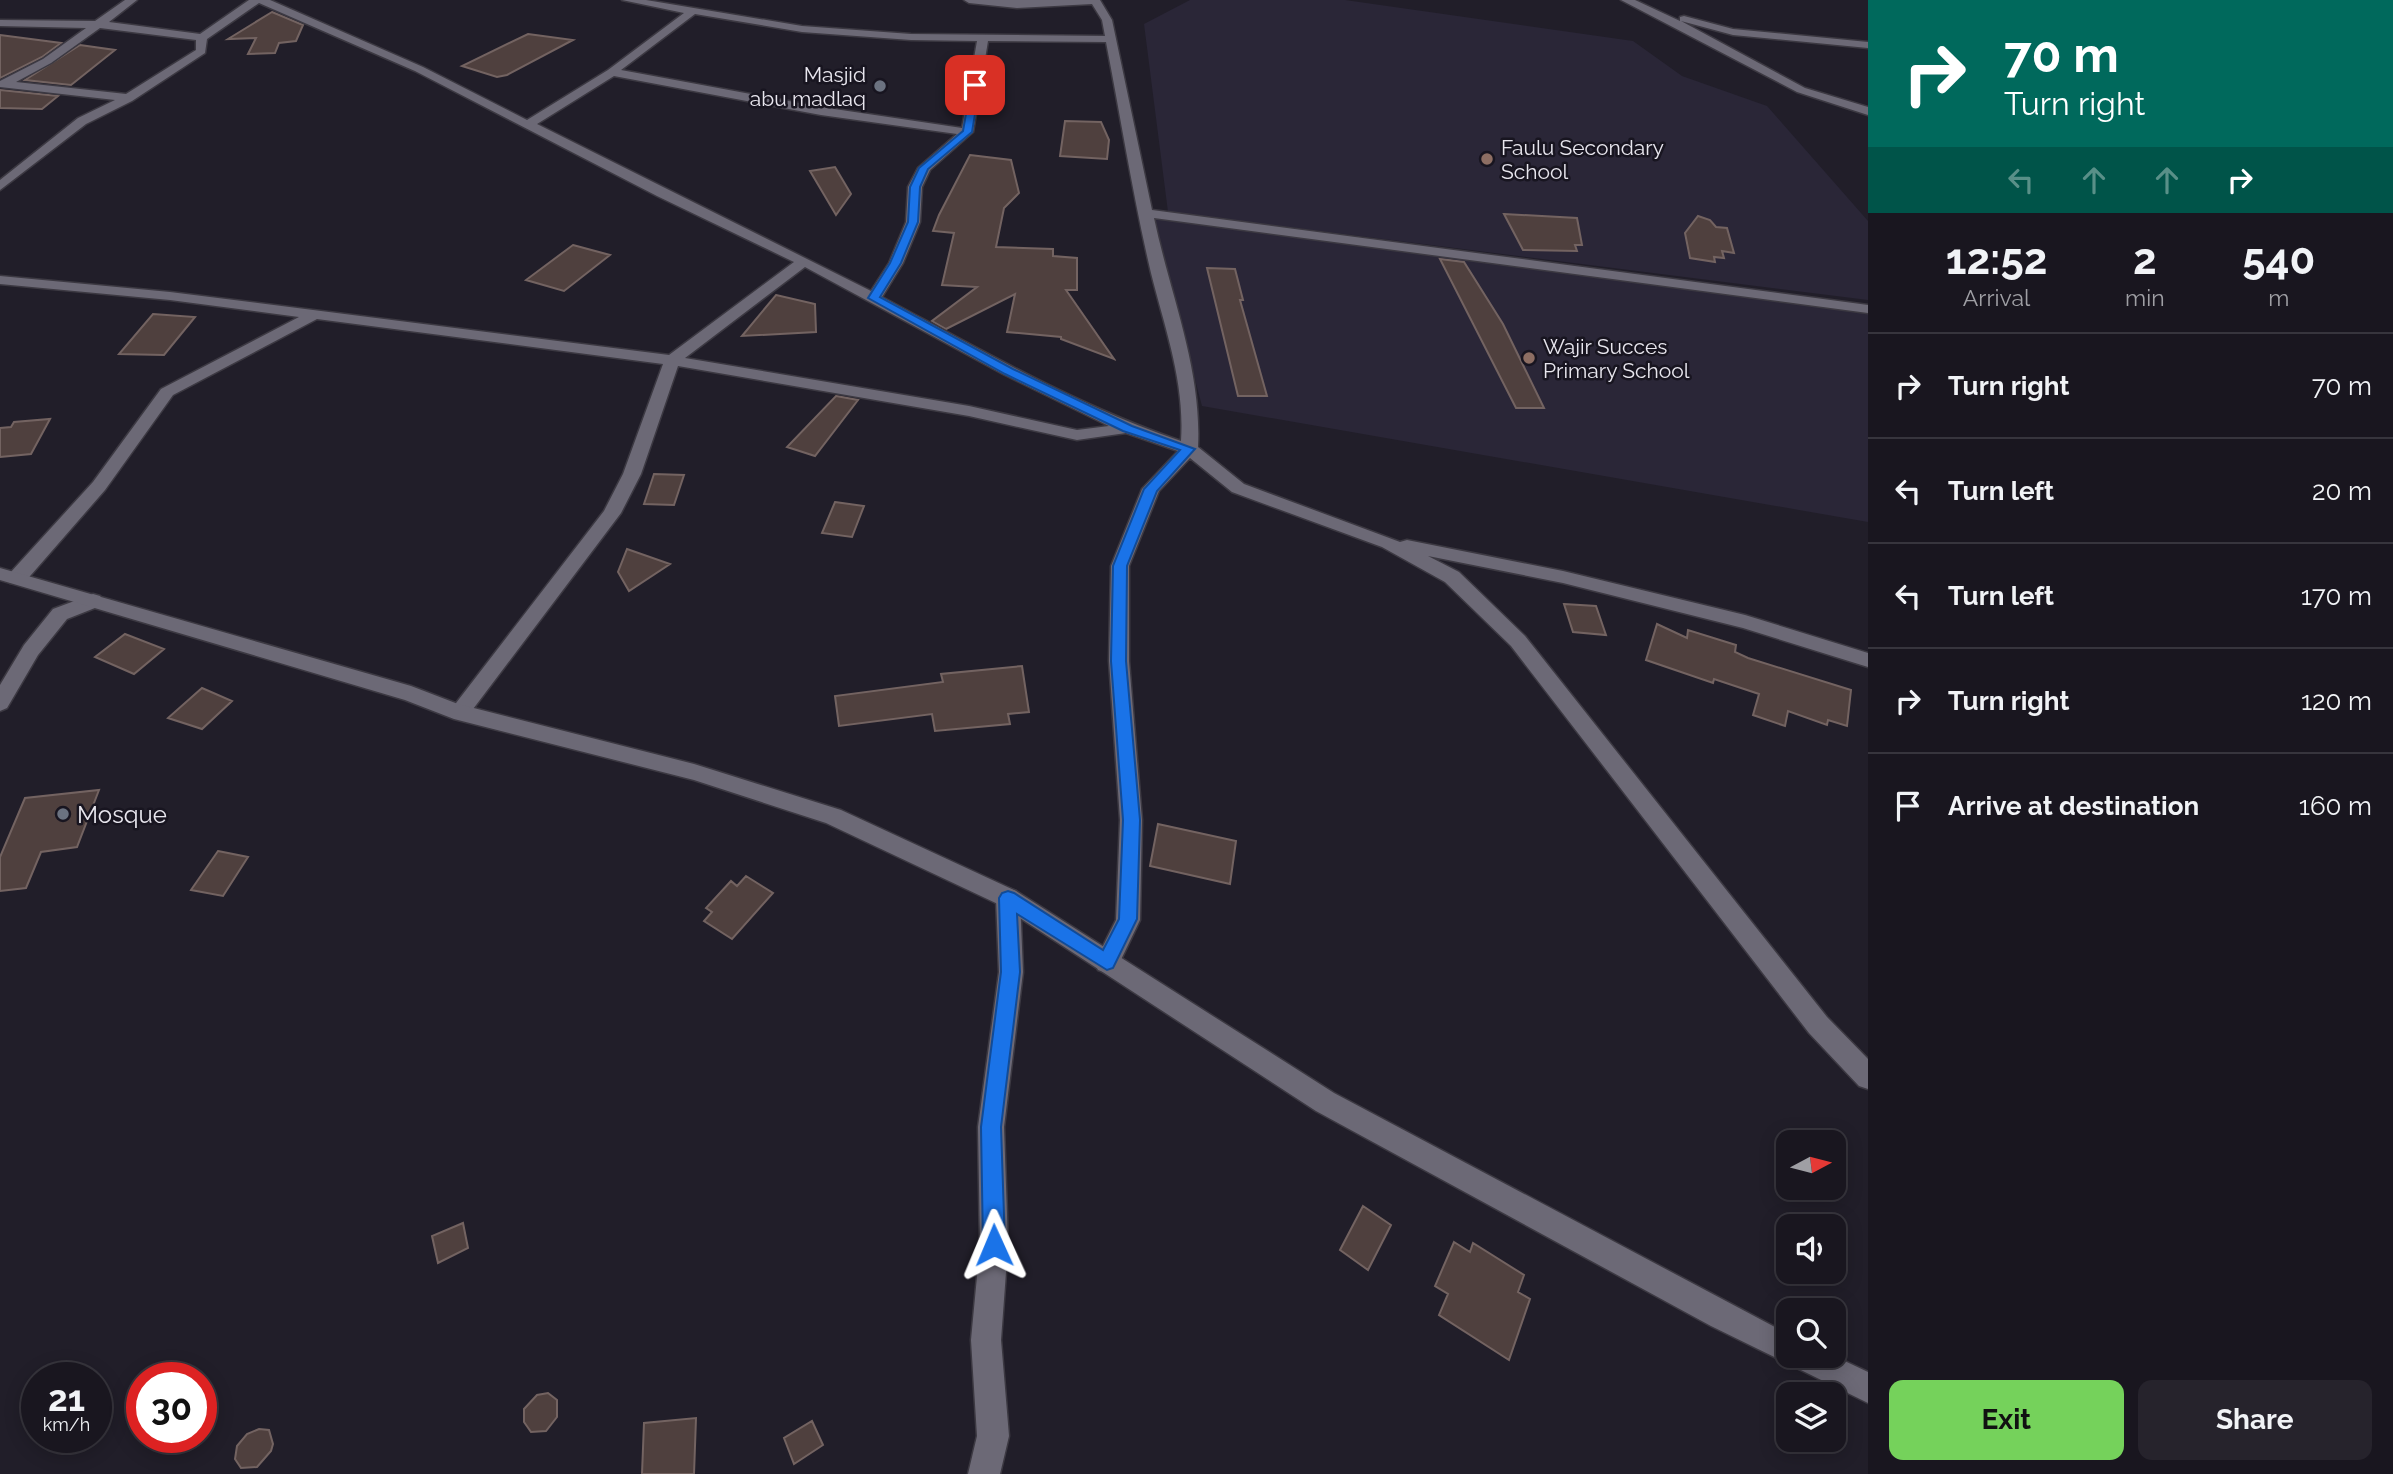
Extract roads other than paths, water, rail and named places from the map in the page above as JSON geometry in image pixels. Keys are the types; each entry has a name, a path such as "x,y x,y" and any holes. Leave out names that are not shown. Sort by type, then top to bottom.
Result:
{"street":[{"path":"1,84 47,61 132,0"},
{"path":"1,24 95,24 202,38 256,0"},
{"path":"261,0 419,69 804,261 1009,371 1127,428 1189,449 1238,488 1388,542 1576,580 1745,622 1868,660"},
{"path":"627,0 802,29 911,37 1110,39"},
{"path":"969,0 1017,5 1094,1 1107,20 1158,272 1186,374 1191,416 1189,449 1151,489 1120,566 1119,661 1132,820 1128,919 1107,962"},
{"path":"1626,0 1655,12 1801,90 1868,111"},
{"path":"527,125 612,72 691,12"},
{"path":"1655,12 1733,32 1868,45"},
{"path":"0,186 82,121 128,98 201,51 202,38"},
{"path":"874,298 896,263 913,222 915,187 924,168 967,132 983,38"},
{"path":"612,72 821,111 967,132"},
{"path":"1,84 128,98"},
{"path":"1146,213 1868,309"},
{"path":"460,712 612,513 636,465 672,360 804,261"},
{"path":"1,283 170,296 672,360 969,411 1077,435 1127,428"},
{"path":"316,314 167,392 99,486 8,576 411,694 460,712 694,772 833,816 1008,898 1325,1102 1776,1343"},
{"path":"1388,542 1452,577 1518,641 1818,1025 1868,1077"},
{"path":"0,703 30,650 60,614 93,601"},
{"path":"984,1474 993,1436 986,1340 994,1245 991,1127 1010,972 1008,898"},
{"path":"1827,1368 1868,1388"}],"place":[{"name":"Masjid abu madlaq","path":"880,86"},
{"name":"Faulu Secondary School","path":"1487,159"},
{"name":"Wajir Succes Primary School","path":"1529,358"},
{"name":"Mosque","path":"63,814"}]}
